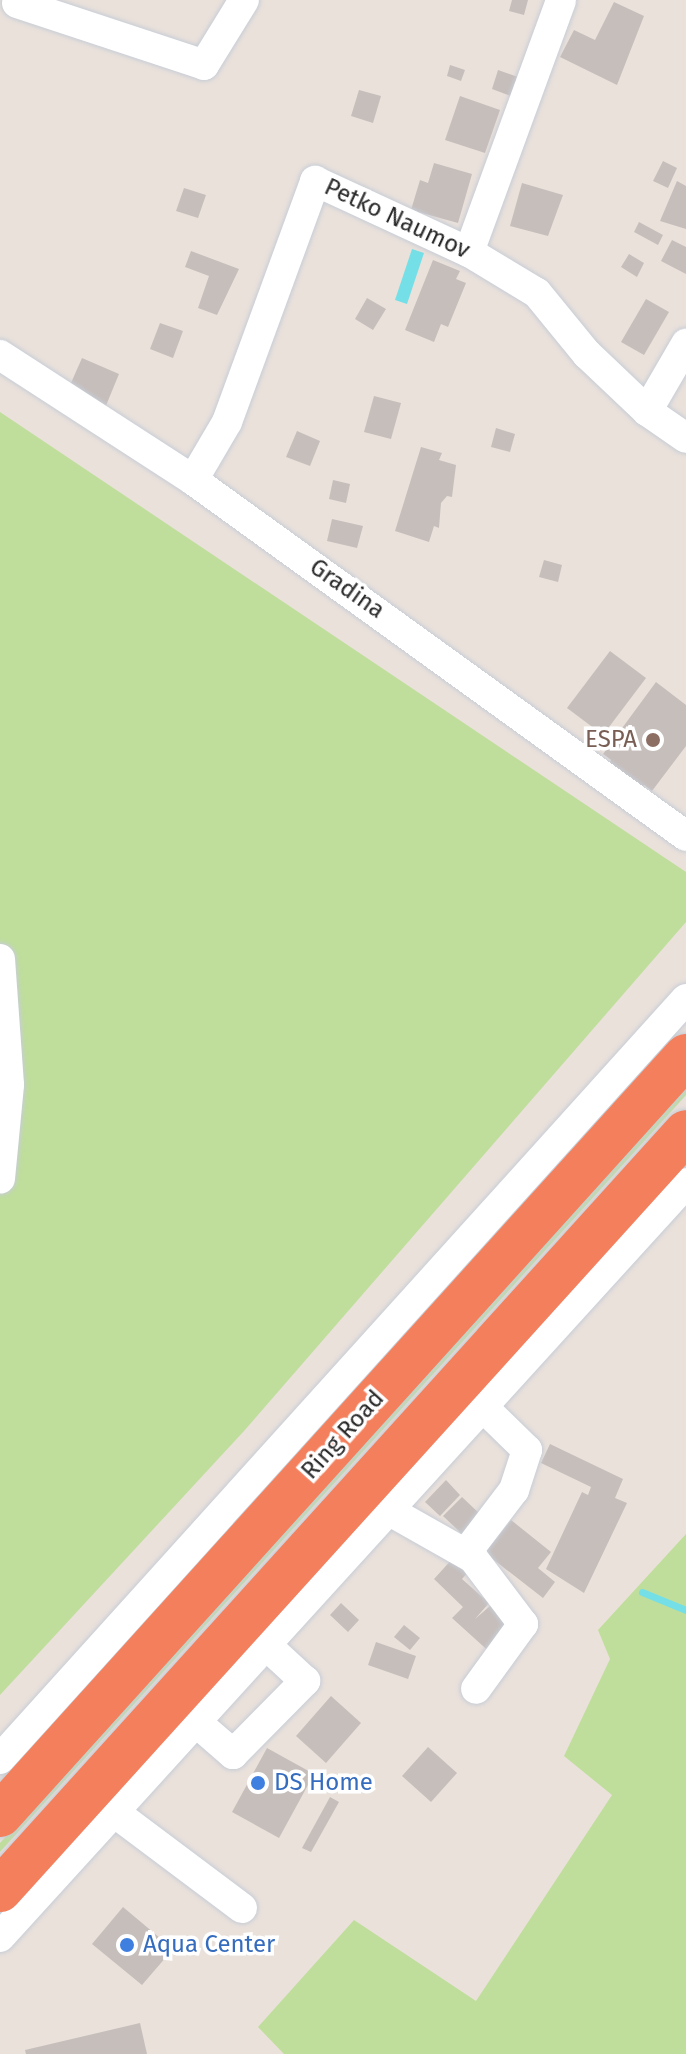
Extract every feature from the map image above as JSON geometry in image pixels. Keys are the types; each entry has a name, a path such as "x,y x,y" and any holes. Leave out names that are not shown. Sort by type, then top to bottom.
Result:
{"highway":[{"name":"Ring Road","path":"0,1815 686,1056"},
{"path":"0,1890 686,1132"},
{"path":"573,1254 686,1168"}],"street":[{"path":"17,3 204,65 244,0"},
{"path":"469,252 561,0"},
{"name":"Petko Naumov","path":"193,480 227,422 315,181 469,252 537,293 587,354 647,411 686,438"},
{"path":"647,411 686,344"},
{"name":"Gradina","path":"0,355 193,480 686,836"},
{"path":"0,959 9,1085 0,1179"},
{"path":"0,1759 686,999"},
{"path":"0,1937 686,1183"},
{"path":"466,1553 514,1490 527,1450 483,1407"},
{"path":"388,1510 466,1553 523,1624 476,1689"},
{"path":"196,1722 233,1754 305,1681 266,1645"},
{"path":"114,1812 242,1908"}],"green space":[{"path":"0,412 686,872 686,922 244,1431 0,1695"},
{"path":"686,1082 686,1095 0,1852 0,1843"},
{"path":"686,1534 686,2054 284,2054 258,2027 354,1920 476,2001 612,1795 564,1756 610,1659 598,1630"}],"water":[{"path":"412,249 424,253 407,304 395,300"}],"building":[{"path":"512,0 528,0 524,15 509,11"},
{"path":"614,2 644,16 617,85 560,57 574,30 595,40"},
{"path":"450,65 465,70 461,81 447,76"},
{"path":"498,70 518,77 511,96 492,89"},
{"path":"359,90 381,96 373,123 351,116"},
{"path":"460,96 500,110 485,153 445,140"},
{"path":"663,161 677,168 668,188 653,181"},
{"path":"434,163 472,174 458,223 411,210 420,180 428,183"},
{"path":"677,181 686,186 686,229 660,221"},
{"path":"522,183 563,195 548,236 510,226"},
{"path":"184,188 206,195 198,218 176,211"},
{"path":"639,222 663,235 658,245 634,232"},
{"path":"672,240 686,247 686,274 661,261"},
{"path":"191,251 239,269 217,315 198,308 209,276 185,267"},
{"path":"629,254 644,263 637,277 621,267"},
{"path":"433,260 460,271 456,279 466,283 448,327 441,324 434,342 405,330"},
{"path":"367,298 386,309 373,330 355,319"},
{"path":"646,299 669,312 644,355 621,342"},
{"path":"160,323 183,331 173,358 150,349"},
{"path":"82,358 119,374 105,408 67,392"},
{"path":"374,396 401,403 391,439 364,432"},
{"path":"496,428 515,434 510,452 491,447"},
{"path":"297,431 320,441 310,466 286,457"},
{"path":"421,447 442,453 439,460 456,465 452,497 447,496 441,503 439,528 434,526 429,542 395,531"},
{"path":"333,480 350,484 346,503 329,499"},
{"path":"332,519 363,526 357,548 327,541"},
{"path":"544,560 562,565 558,582 539,577"},
{"path":"610,651 646,678 603,735 567,708"},
{"path":"656,682 686,705 686,746 652,791 644,785 639,791 607,767 611,760 603,754"},
{"path":"550,1444 623,1479 615,1498 627,1503 584,1593 546,1569 582,1492 588,1495 591,1487 541,1463"},
{"path":"446,1480 460,1495 440,1516 425,1502"},
{"path":"462,1497 482,1516 462,1534 443,1516"},
{"path":"511,1520 551,1552 538,1568 555,1582 543,1598 485,1553"},
{"path":"454,1557 469,1571 462,1579 489,1603 475,1619 490,1606 512,1624 494,1656 452,1618 463,1607 434,1579"},
{"path":"341,1603 359,1620 348,1632 330,1615"},
{"path":"404,1625 420,1638 410,1650 394,1637"},
{"path":"376,1642 416,1656 408,1679 368,1665"},
{"path":"331,1696 361,1723 326,1763 296,1736"},
{"path":"428,1747 457,1773 431,1802 402,1776"},
{"path":"267,1748 314,1774 279,1838 232,1812"},
{"path":"330,1797 339,1802 311,1852 302,1848"},
{"path":"123,1907 173,1949 142,1985 92,1944"},
{"path":"140,2023 147,2054 26,2054 25,2050"}],"waterway":[{"path":"642,1592 686,1610"}],"place":[{"name":"ESPA","path":"653,740"},
{"name":"DS Home","path":"258,1783"},
{"name":"Aqua Center","path":"127,1945"}]}
